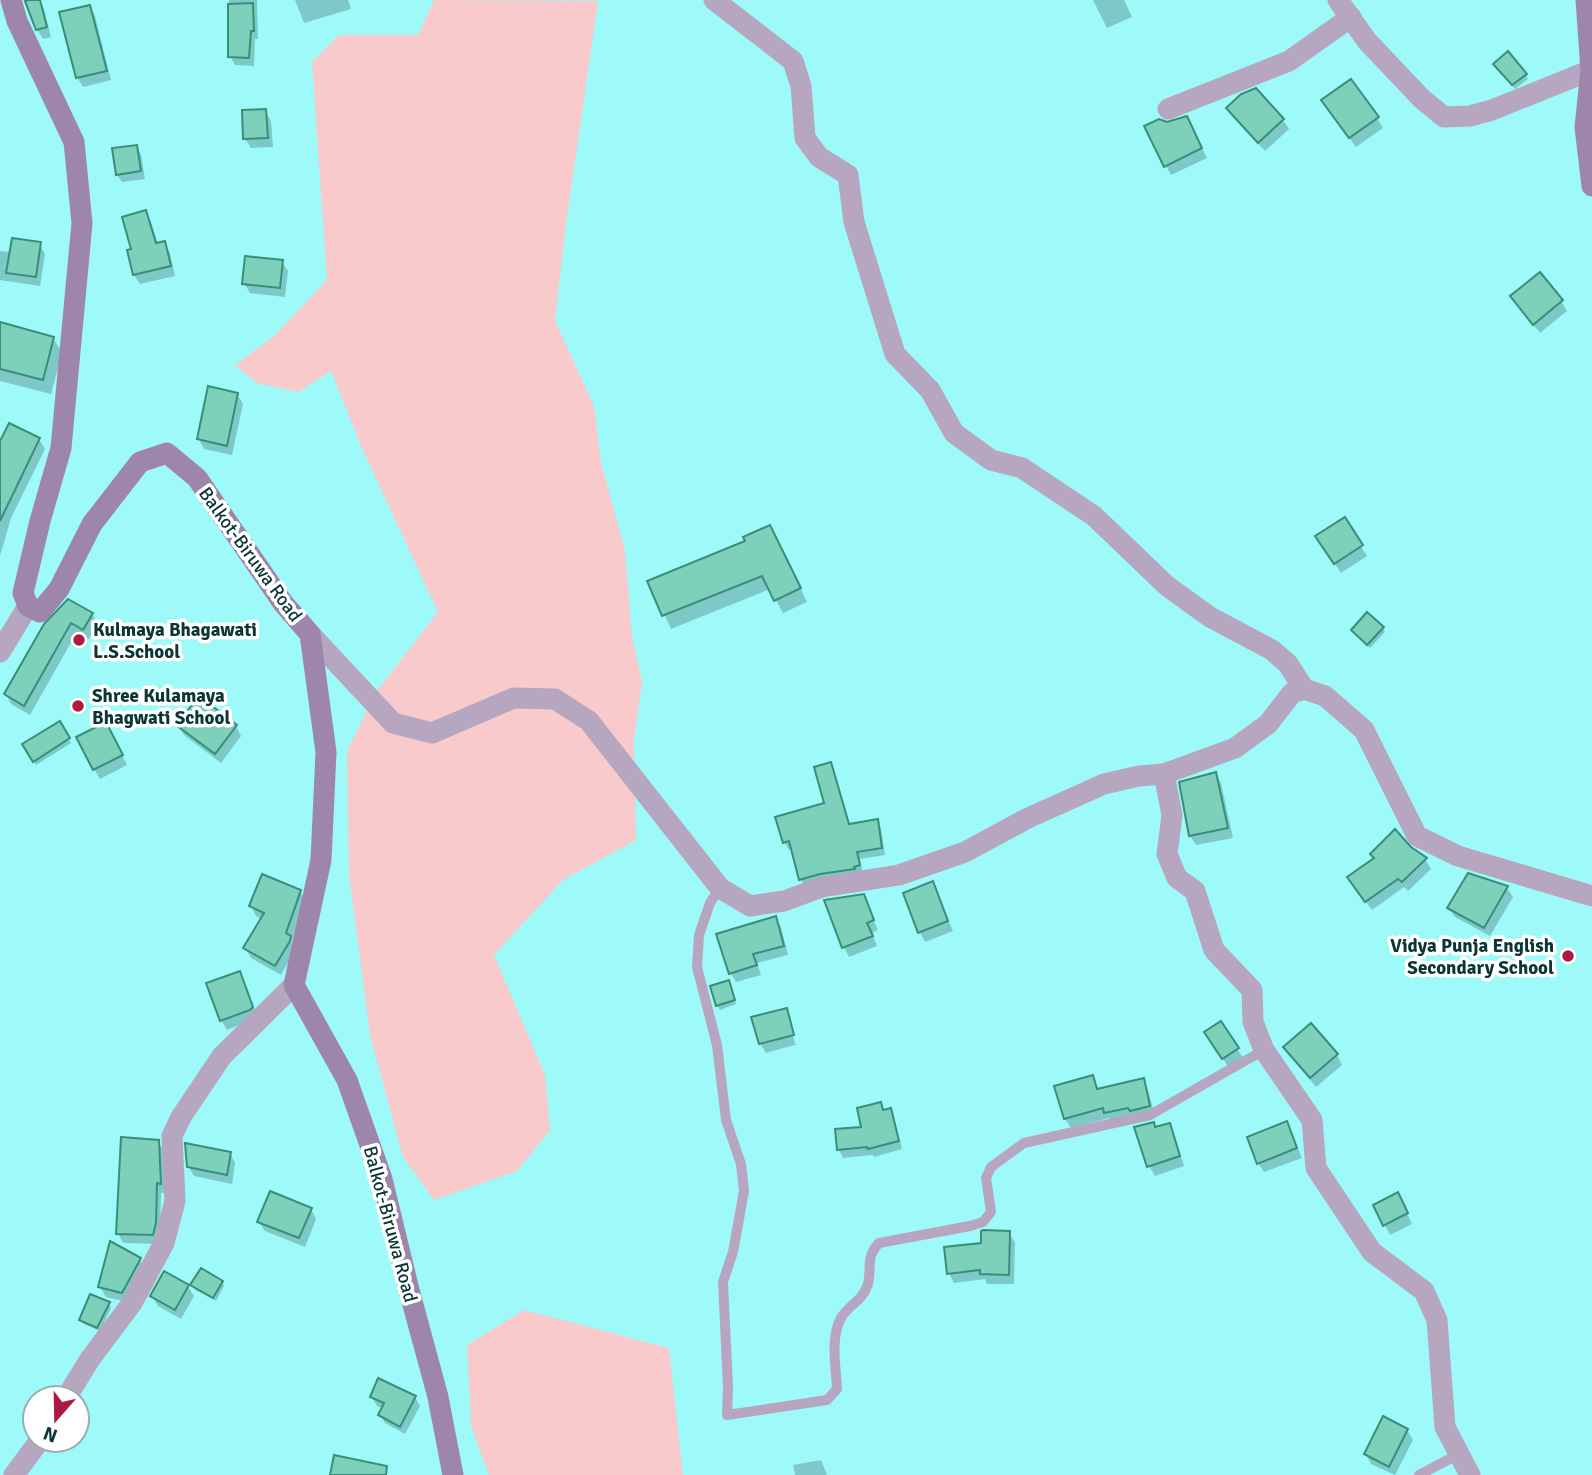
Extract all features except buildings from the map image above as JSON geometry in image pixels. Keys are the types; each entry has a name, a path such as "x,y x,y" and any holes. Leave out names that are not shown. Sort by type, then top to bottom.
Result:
{"main road":[{"path":"11,0 18,21 74,142 82,223 61,447 23,593 28,607"},
{"path":"1586,0 1591,70 1585,127 1592,186"},
{"name":"Balkot-Biruwa Road","path":"28,607 40,612 59,589 92,524 141,462 167,453 197,478 283,603 310,634 326,752 321,860 294,985 347,1080 382,1179 438,1397 453,1475"}],"street":[{"path":"714,0 793,61 802,86 805,138 819,158 848,175 854,222 895,354 930,390 954,433 991,460 1022,468 1094,516 1167,586 1210,617 1272,650 1288,664 1304,689"},
{"path":"1338,0 1367,41 1422,99 1444,117 1471,116 1492,110 1591,70"},
{"path":"1168,109 1289,61 1351,18"},
{"path":"0,652 28,607"},
{"path":"310,634 393,723 432,733 514,698 555,699 589,721 720,888 750,906 783,901 822,887 899,875 965,852 1028,818 1104,784 1139,776 1164,774 1236,748 1268,724 1292,693 1304,689 1325,696 1364,730 1417,836 1458,856 1592,896"},
{"path":"1164,774 1172,816 1167,854 1177,878 1195,891 1214,950 1252,990 1253,1023 1264,1050 1312,1120 1316,1168 1372,1252 1424,1291 1437,1320 1446,1427 1469,1475"},
{"path":"75,1384 132,1303 164,1242 174,1200 172,1136 181,1116 222,1056 294,985"},
{"path":"14,1475 30,1454"}],"lane":[{"path":"720,888 710,903 699,935 696,967 717,1045 726,1120 741,1164 744,1191 733,1252 723,1282 727,1415 827,1400 837,1389 836,1333 841,1316 857,1303 867,1286 871,1252 879,1244 970,1227 983,1222 991,1212 986,1178 991,1167 1024,1143 1150,1115 1264,1050"},
{"path":"1419,1475 1459,1454"}],"shaded area":[{"path":"434,0 598,1 566,223 555,321 594,406 601,462 625,551 632,637 642,682 634,740 636,840 563,880 494,955 545,1075 550,1130 517,1171 434,1200 403,1157 370,1035 349,875 347,751 376,692 438,612 361,446 331,371 298,392 257,383 235,365 274,336 327,280 312,62 339,35 418,35"},
{"path":"524,1310 669,1348 683,1475 489,1475 471,1426 467,1345"}],"place":[{"name":"Kulmaya Bhagawati L.S.School","path":"79,640"},
{"name":"Shree Kulamaya Bhagwati School","path":"78,706"},
{"name":"Vidya Punja English Secondary School","path":"1568,956"}]}
